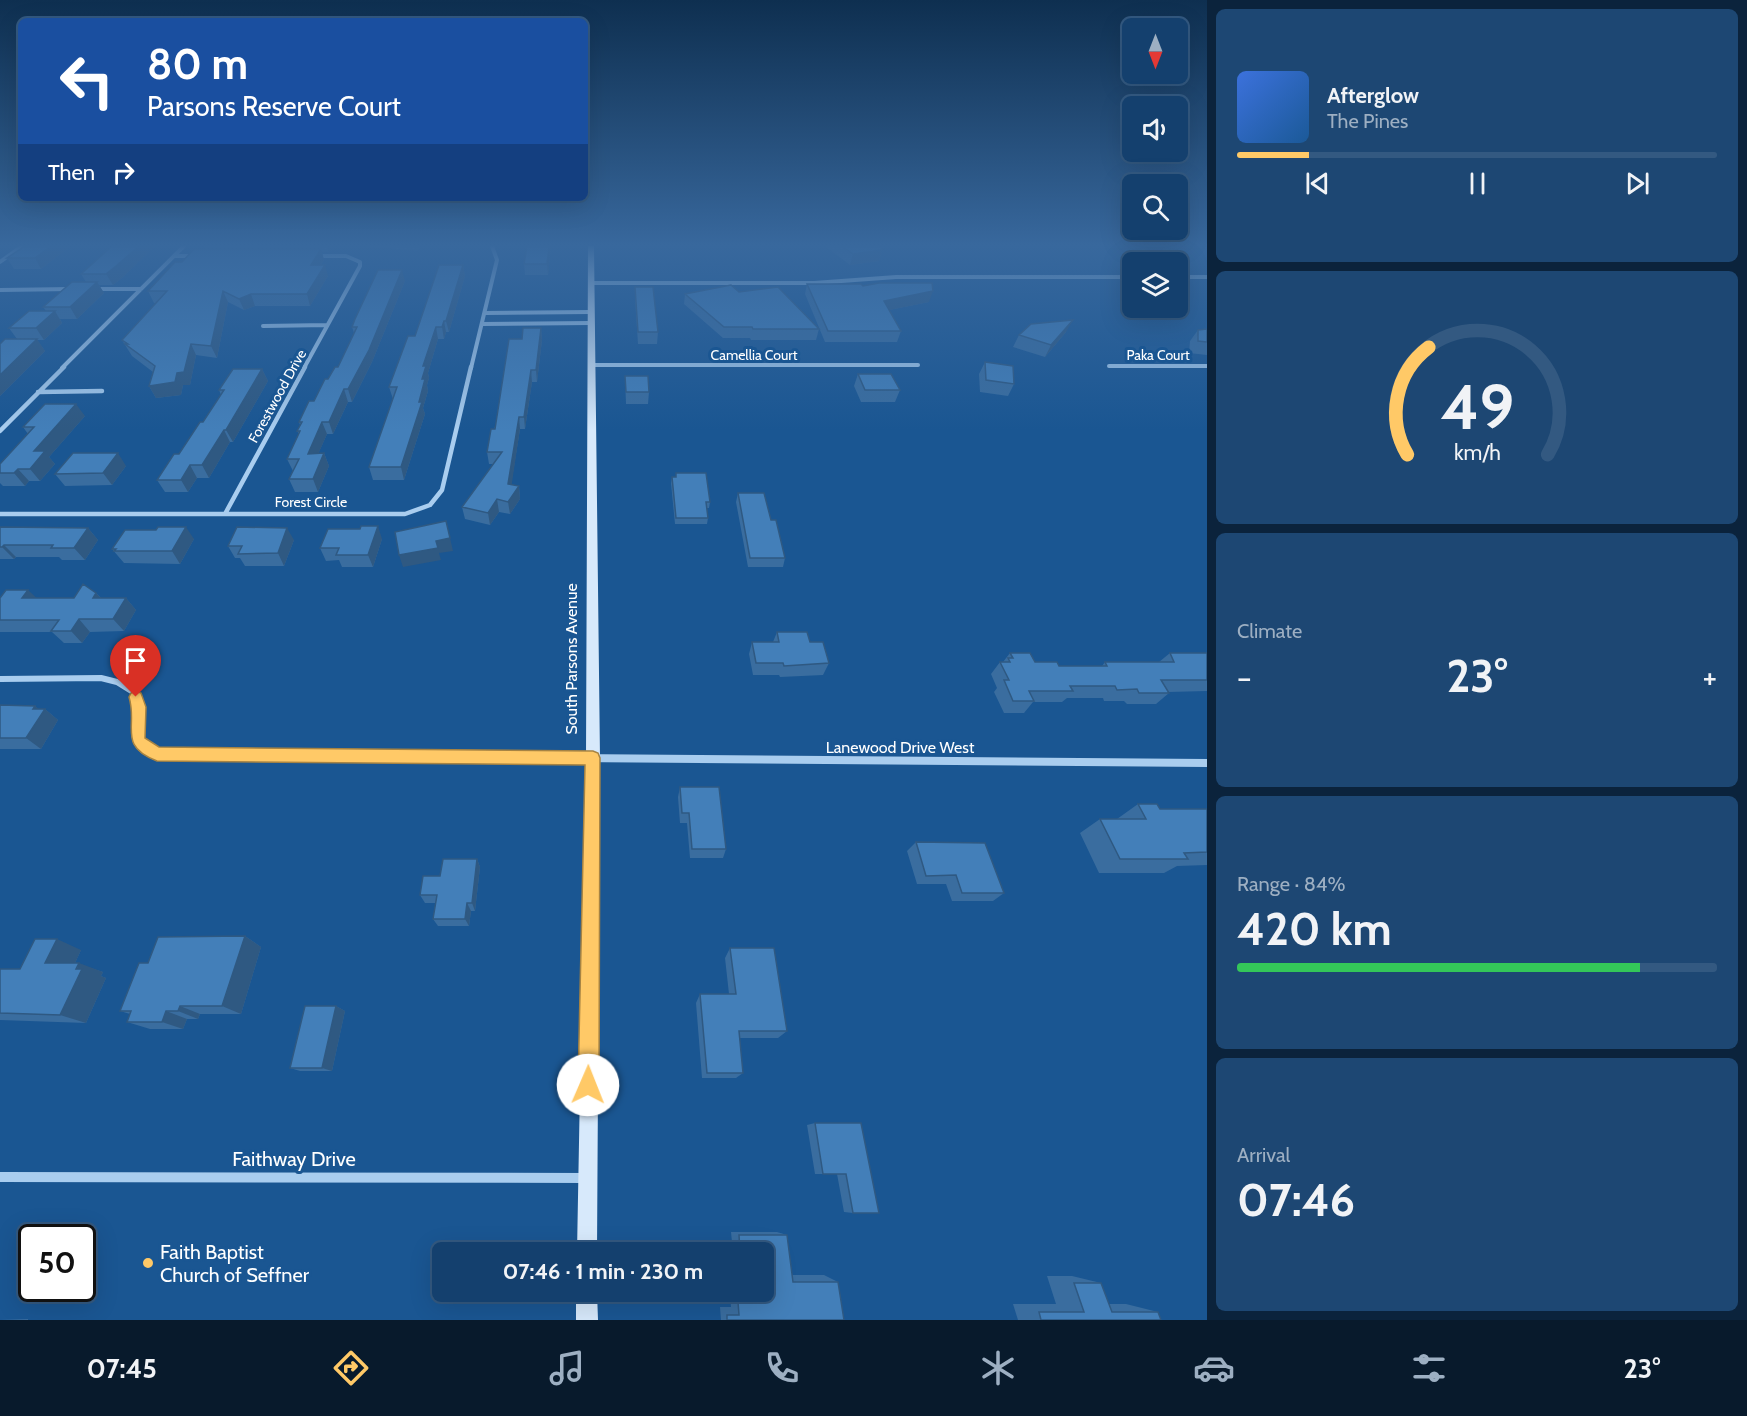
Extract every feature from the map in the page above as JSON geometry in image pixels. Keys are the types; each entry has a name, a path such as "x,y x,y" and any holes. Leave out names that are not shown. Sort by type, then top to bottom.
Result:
{"main road":[{"name":"South Parsons Avenue","path":"587,1242 593,758 590,308"},
{"path":"587,1302 587,1320"}],"street":[{"path":"0,431 122,308"},
{"name":"Forestwood Drive","path":"225,514 336,308"},
{"name":"Forest Circle","path":"0,514 405,514 430,505 442,490 486,308"},
{"path":"485,313 590,312"},
{"path":"482,324 590,323"},
{"path":"263,326 327,325"},
{"name":"Camellia Court","path":"591,365 918,365"},
{"name":"Paka Court","path":"1109,366 1207,366"},
{"path":"38,392 102,391"},
{"name":"Lanewood Drive West","path":"0,679 101,678 117,681 128,687 136,697 139,707 138,741 157,754 1207,763"},
{"name":"Faithway Drive","path":"0,1177 587,1178"}],"building":[{"path":"152,308 219,308 211,346 191,344 184,372 177,373 175,382 149,386 155,366 122,340"},
{"path":"360,308 386,308 369,350 348,389 344,389 329,422 322,422 308,454 324,453 313,479 289,479 299,459 287,459 300,431 297,431 302,422 299,422 309,401 314,401 325,379 328,379 335,367 338,367 357,327 352,327"},
{"path":"425,308 450,308 442,327 436,327 423,366 426,366 422,379 425,379 419,402 422,402 401,467 369,467 397,387 389,387 408,336 415,336"},
{"path":"636,308 655,308 658,332 638,332"},
{"path":"701,308 798,308 819,329 753,329 752,327 724,327"},
{"path":"818,308 888,308 901,331 828,331"},
{"path":"29,311 55,311 36,328 9,328"},
{"path":"1073,320 1051,345 1019,335 1031,324"},
{"path":"523,328 541,328 536,370 531,370 524,417 519,417 508,484 519,486 508,502 497,499 488,513 462,507 502,452 487,452 491,429 495,429 509,339 522,339"},
{"path":"1207,329 1207,342 1198,341 1198,330"},
{"path":"5,339 37,339 0,375 0,344"},
{"path":"985,362 1013,366 1014,384 986,380"},
{"path":"233,369 262,369 226,430 202,465 190,465 181,480 157,480 174,454 179,454 200,422 203,422 224,390 219,390"},
{"path":"858,374 891,374 900,390 865,390"},
{"path":"625,376 648,376 649,392 626,392"},
{"path":"45,404 76,404 34,451 45,451 30,469 18,469 14,473 0,473 0,464 34,427 23,427"},
{"path":"73,453 118,453 103,473 55,474"},
{"path":"676,473 706,473 710,502 706,502 708,518 676,518 672,477 676,477"},
{"path":"738,493 764,493 771,520 776,520 785,558 750,558"},
{"path":"446,521 450,538 436,541 438,548 399,555 395,532"},
{"path":"361,526 378,526 368,555 336,555 339,548 320,548 328,529 360,529"},
{"path":"0,527 88,528 74,548 51,548 53,545 4,545 0,547"},
{"path":"158,527 186,527 172,551 114,551 116,549 112,549 125,530 156,530"},
{"path":"237,527 287,528 278,553 238,554 242,546 228,546"},
{"path":"83,584 96,593 93,598 126,598 113,619 79,619 71,631 51,631 59,620 0,620 0,598 6,590 28,590 22,598 74,598"},
{"path":"777,632 807,632 810,642 823,642 829,663 784,666 783,663 756,663 752,642 779,642"},
{"path":"1010,653 1030,653 1035,662 1057,662 1059,666 1107,666 1105,662 1174,662 1170,653 1207,653 1207,680 1161,680 1169,693 1139,693 1137,689 1117,690 1115,686 1070,686 1073,691 1029,691 1034,701 1013,701 1004,680 1009,680 1000,662 1010,662 1008,658 1013,658"},
{"path":"0,705 35,706 33,709 45,709 26,738 0,738"},
{"path":"680,787 719,787 726,849 692,849 689,813 682,813"},
{"path":"1138,804 1157,804 1160,809 1207,809 1207,852 1184,853 1188,859 1120,859 1100,819 1146,819"},
{"path":"916,842 985,843 1004,893 962,893 956,875 926,876"},
{"path":"443,859 477,859 472,903 467,903 465,919 433,919 437,895 420,895 423,876 440,876"},
{"path":"245,936 222,1006 180,1006 178,1011 166,1011 162,1022 127,1022 131,1011 120,1011 139,963 148,963 158,937"},
{"path":"35,939 57,939 45,963 79,963 76,969 82,969 60,1015 0,1013 0,969 20,969"},
{"path":"730,948 774,948 787,1031 739,1031 743,1073 707,1073 700,994 736,994"},
{"path":"305,1006 336,1006 322,1068 290,1068"},
{"path":"815,1123 861,1123 879,1213 853,1213 846,1174 823,1174"},
{"path":"739,1235 787,1235 793,1282 838,1282 844,1320 727,1320 727,1315 739,1315 738,1302 774,1302 774,1242 739,1242"},
{"path":"1074,1283 1101,1283 1112,1312 1158,1312 1161,1320 1041,1320 1039,1312 1084,1312"}],"place":[{"name":"Faith Baptist Church of Seffner","path":"148,1263"}],"route":[{"path":"136,697 139,707 138,741 157,754 593,758 588,1085"}]}
